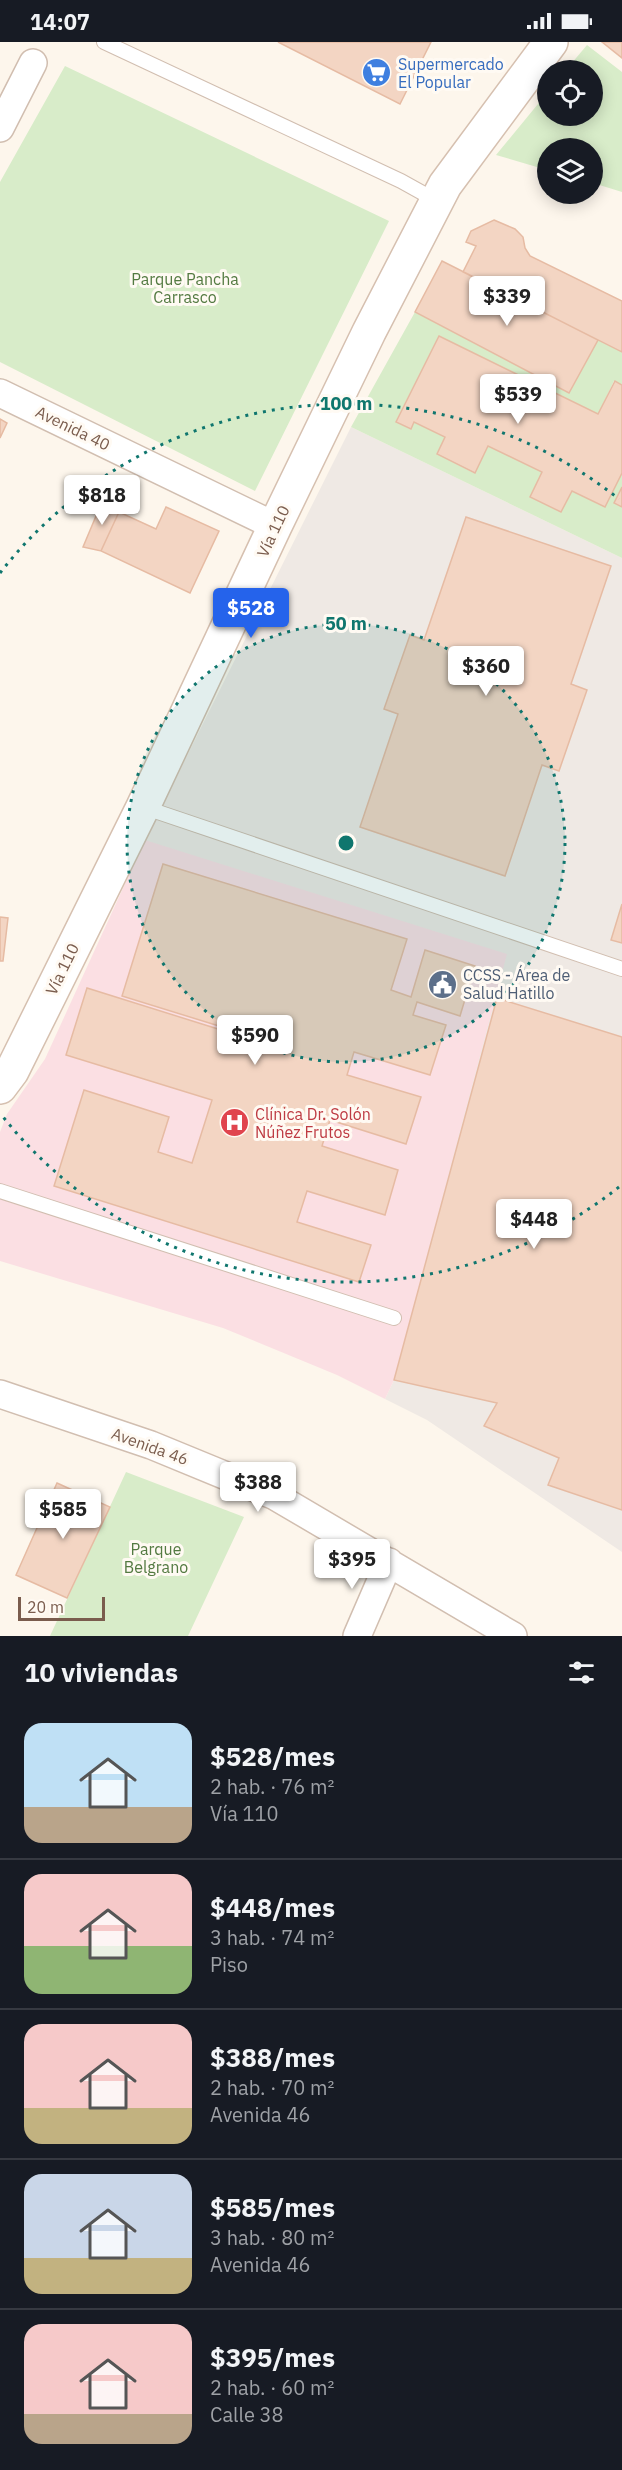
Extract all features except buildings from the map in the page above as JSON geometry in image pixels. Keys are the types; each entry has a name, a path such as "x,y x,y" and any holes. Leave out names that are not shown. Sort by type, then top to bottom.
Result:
{"main road":[{"name":"Vía 110","path":"3,1084 144,807 274,526 369,332 437,201 453,173 551,42"}],"street":[{"path":"0,128 33,63"},
{"name":"Avenida 40","path":"0,393 274,526"},
{"name":"Avenida 46","path":"0,1394 152,1445 275,1496 513,1636"},
{"path":"357,1636 389,1562"}],"lane":[{"path":"104,42 401,181 437,201"},
{"path":"144,807 622,969"},
{"path":"0,1191 394,1318"}],"shaded area":[{"path":"351,427 622,558 622,1552 427,1420 385,1399 394,1380 145,840"},
{"name":"Clínica Dr. Solón Núñez Frutos","path":"145,840 507,954 394,1380 385,1399 337,1375 223,1328 0,1261 0,1132 7,1114 45,1059"}],"green space":[{"path":"587,45 622,72 622,192 603,186 603,138 537,138 537,167 496,155 537,105 537,126 603,126 603,60 574,60"},
{"name":"Parque Pancha Carrasco","path":"65,66 389,221 255,491 0,362 0,182"},
{"path":"415,312 569,393 598,340 622,352 622,385 614,381 598,414 439,336 396,421 410,429 414,422 445,437 437,454 474,473 488,446 542,472 530,497 561,512 572,491 605,507 622,473 622,558 351,427"},
{"name":"Parque Belgrano","path":"126,1472 244,1517 188,1636 50,1636"}],"place":[{"name":"Supermercado El Popular","path":"377,73"},
{"name":"CCSS - Área de Salud Hatillo","path":"442,984"},
{"name":"Clínica Dr. Solón Núñez Frutos","path":"234,1123"}]}
